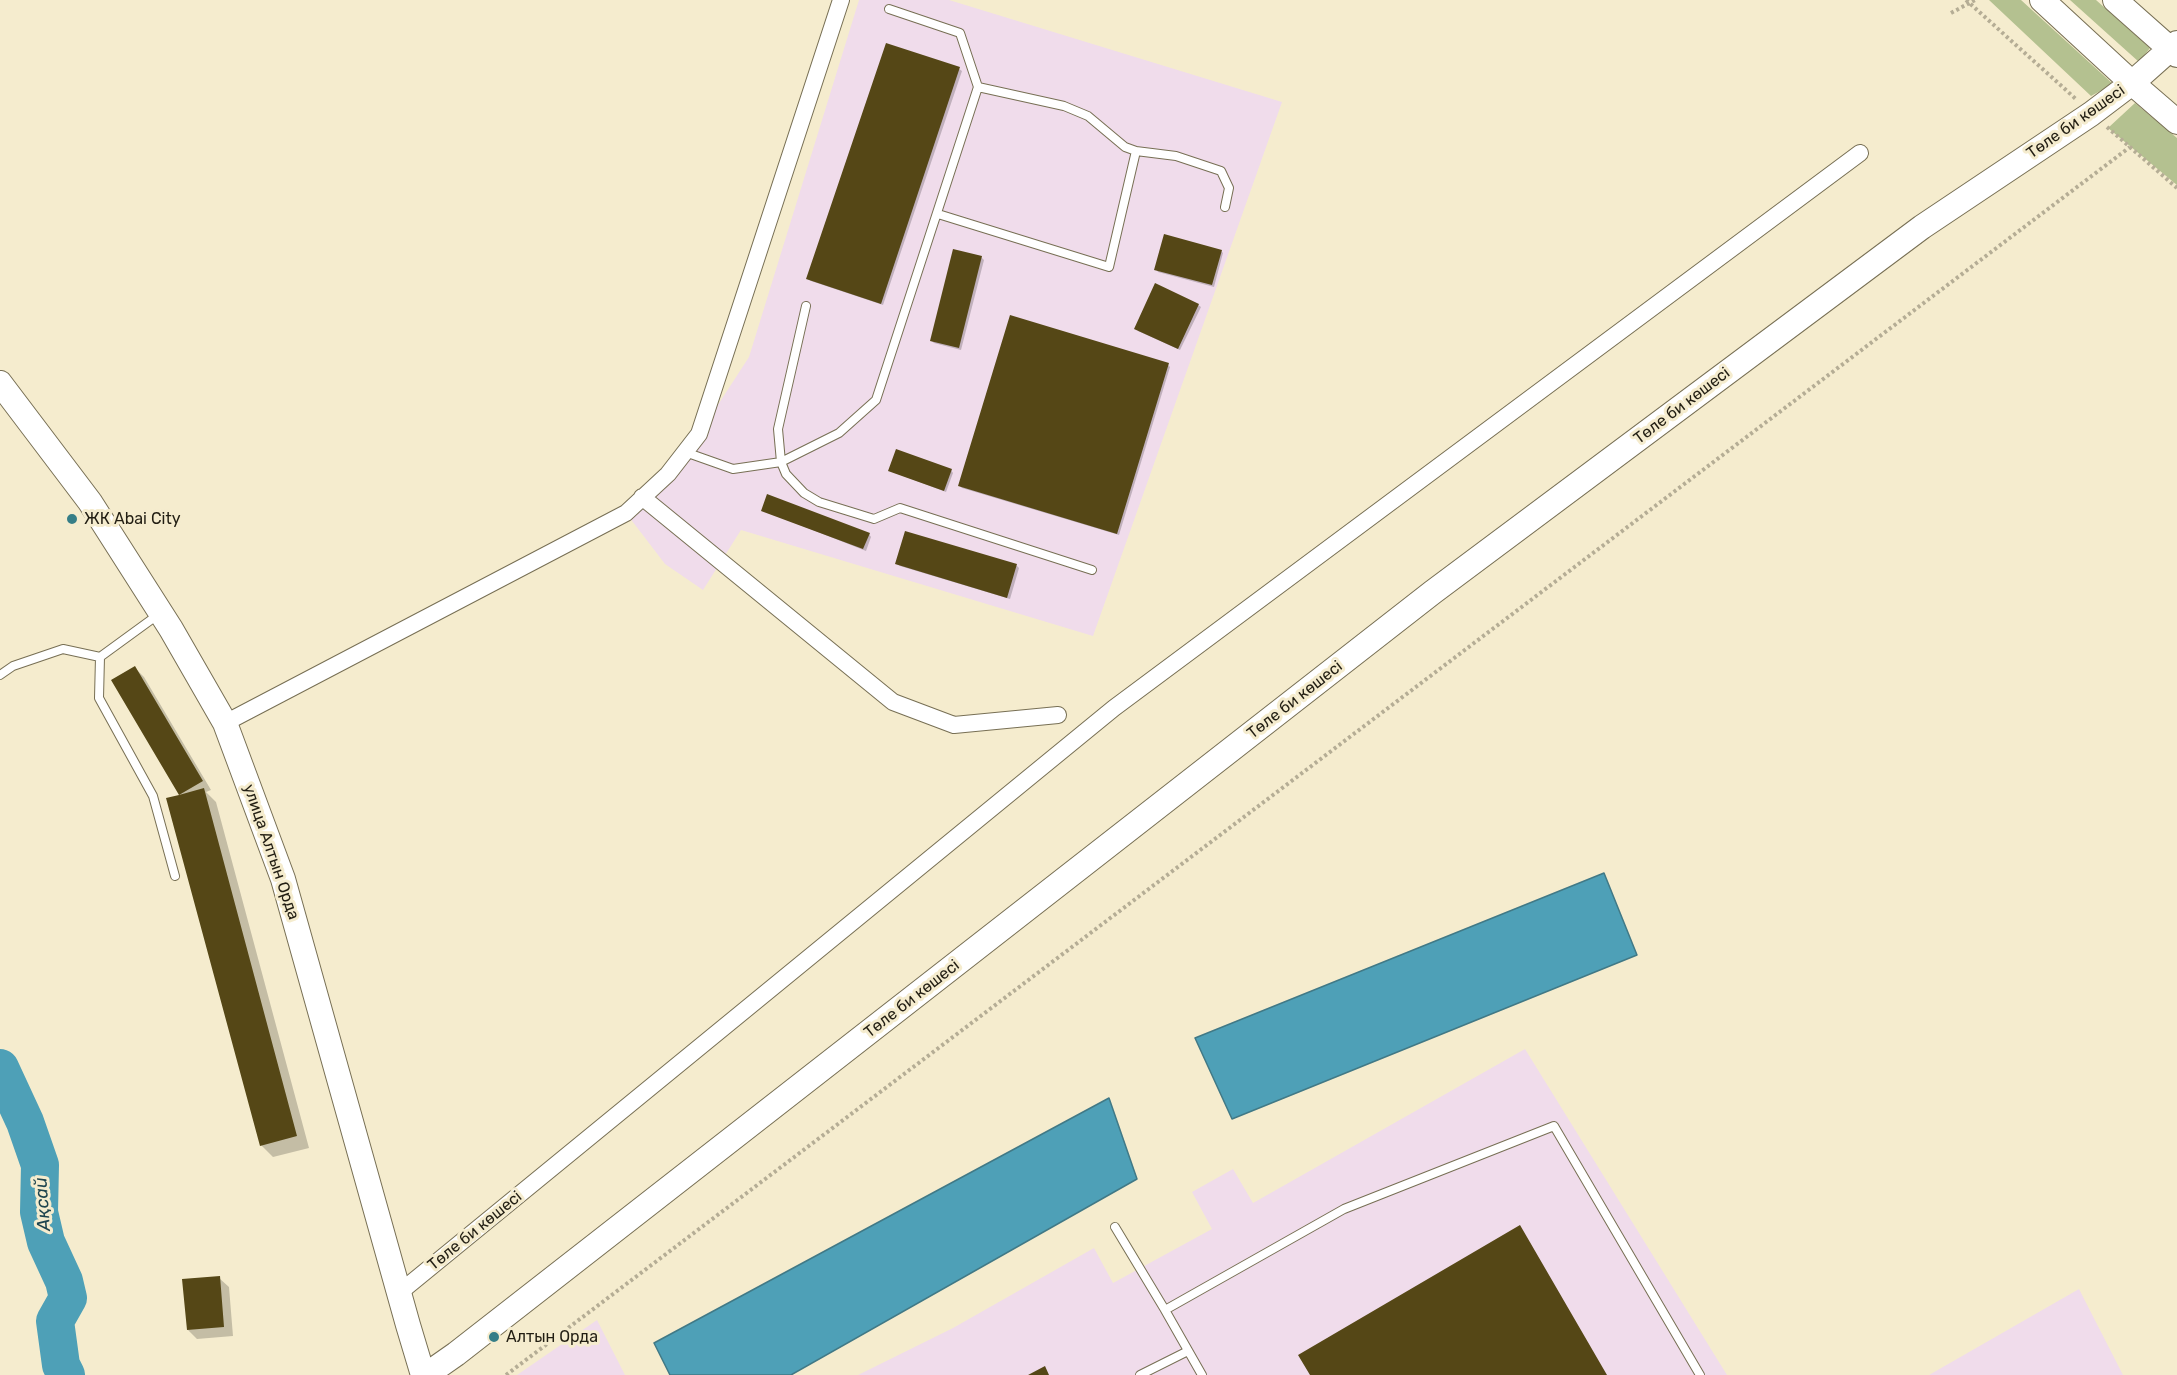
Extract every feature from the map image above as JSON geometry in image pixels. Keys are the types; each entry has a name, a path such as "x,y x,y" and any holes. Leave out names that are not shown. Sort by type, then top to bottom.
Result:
{"main road":[{"path":"2042,0 2177,122"},
{"path":"2115,0 2175,49"},
{"name":"Төле би көшесі","path":"425,1375 466,1347 1433,592 1922,227 2091,114 2175,49"},
{"name":"улица Алтын Орда","path":"0,383 90,502 160,613 225,723 283,879 399,1293 425,1375"}],"street":[{"path":"225,723 626,513 668,474 699,434 841,0"},
{"name":"Төле би көшесі","path":"399,1293 1114,708 1860,153"},
{"path":"642,497 893,702 954,724 1058,715"}],"lane":[{"path":"685,452 733,469 781,462 839,433 876,400 978,87 960,33 889,9"},
{"path":"978,87 1064,106 1088,116 1125,147 1136,151 1176,156 1221,171 1229,188 1225,207"},
{"path":"938,214 1109,267 1136,151"},
{"path":"806,306 778,429 781,462 786,474 804,493 819,502 874,519 900,508 1092,570"},
{"path":"0,675 13,666 63,649 100,657 160,613"},
{"path":"100,657 99,698 153,796 175,876"},
{"path":"1165,1310 1344,1209 1554,1126 1700,1375"},
{"path":"1114,1227 1202,1375"},
{"path":"1140,1375 1152,1372 1188,1351"}],"path":[{"path":"1951,13 1975,0"},
{"path":"1968,2 2091,114 2177,188"},
{"path":"506,1375 2130,147"}],"shaded area":[{"path":"859,0 949,0 1282,102 1093,636 741,530 703,590 665,564 626,513 699,434 749,357"},
{"path":"1525,1049 1727,1375 858,1375 953,1328 1094,1248 1113,1283 1212,1229 1192,1192 1233,1169 1253,1203"},
{"path":"2079,1289 2123,1375 1929,1375"},
{"path":"597,1320 625,1375 517,1375"}],"green space":[{"path":"1989,0 2021,0 2113,84 2091,96"},
{"path":"2070,0 2096,0 2150,48 2139,62"},
{"path":"2135,103 2177,138 2177,185 2108,128"}],"water":[{"path":"1604,873 1637,955 1232,1119 1195,1038"},
{"path":"1109,1098 1137,1179 791,1375 670,1375 654,1343"}],"building":[{"path":"886,43 960,67 881,304 806,279"},
{"path":"1164,234 1222,250 1212,285 1154,270"},
{"path":"953,249 982,256 959,348 930,341"},
{"path":"1155,283 1199,304 1178,349 1134,329"},
{"path":"1010,315 1169,363 1117,534 958,486"},
{"path":"896,449 952,469 944,491 888,471"},
{"path":"767,494 870,533 863,549 761,511"},
{"path":"905,531 1017,564 1007,598 895,564"},
{"path":"135,666 203,781 179,795 111,680"},
{"path":"204,788 297,1136 260,1146 166,798"},
{"path":"1520,1225 1607,1375 1310,1375 1298,1355"},
{"path":"220,1276 224,1327 187,1330 182,1279"},
{"path":"1045,1366 1049,1375 1028,1375"}],"waterway":[{"name":"Ақсай","path":"0,1068 25,1122 40,1165 39,1212 46,1242 64,1281 68,1298 55,1321 61,1365 66,1375"}],"place":[{"name":"ЖК Abai City","path":"72,519"},
{"name":"Алтын Орда","path":"494,1337"}]}
